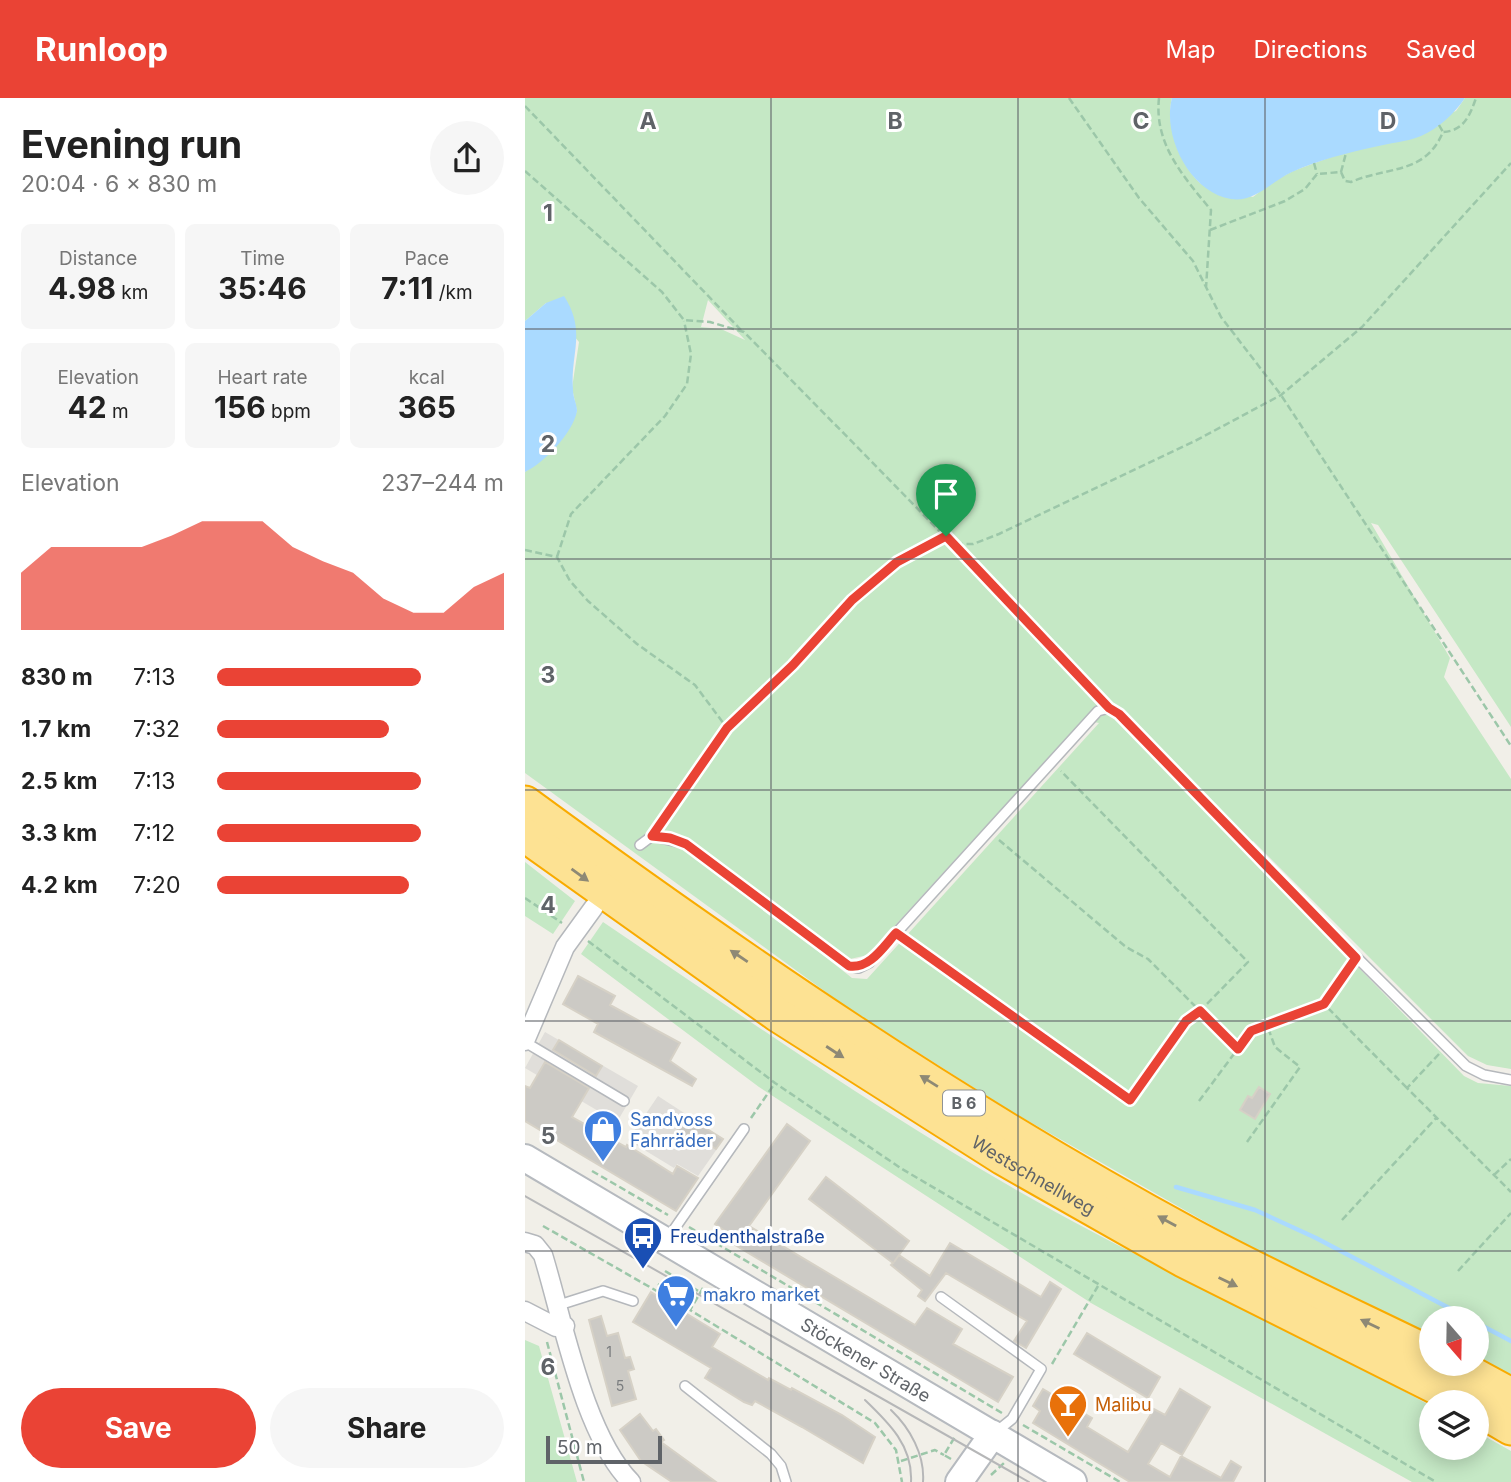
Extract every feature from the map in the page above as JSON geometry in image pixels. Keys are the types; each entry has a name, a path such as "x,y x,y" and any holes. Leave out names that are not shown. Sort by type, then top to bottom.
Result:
{"highway":[{"name":"Westschnellweg","path":"525,803 847,1029 1017,1136 1193,1236 1419,1348"},
{"name":"Westschnellweg","path":"525,835 778,1015 1003,1158 1183,1259 1442,1390"},
{"path":"1476,1376 1511,1395"},
{"path":"1489,1415 1511,1428"}],"street":[{"path":"525,1041 575,930 594,907"},
{"name":"Stöckener Straße","path":"525,1158 673,1230 1002,1426 1073,1482"},
{"path":"525,1242 535,1245 543,1255 593,1422 606,1451 631,1482"},
{"path":"525,1311 556,1327 565,1326"},
{"path":"959,1482 1002,1426"}],"lane":[{"path":"640,845 652,836 670,838 686,844 849,966 859,968 869,963 1098,711 1109,708 1119,714 1465,1066 1484,1075 1511,1080"},
{"path":"525,1041 624,1101"},
{"path":"673,1230 744,1129"},
{"path":"559,1305 603,1291 633,1301"},
{"path":"941,1297 1041,1368 1002,1426"},
{"path":"685,1386 771,1454 786,1482"}],"path":[{"path":"1069,98 1139,198 1193,261 1221,317 1280,395 1511,746"},
{"path":"1159,98 1157,116 1171,161 1211,210 1206,288"},
{"path":"1443,132 1452,132 1467,120 1476,98"},
{"path":"525,106 744,332 956,544 1002,598 1109,708"},
{"path":"1346,153 1341,172 1345,181 1350,183 1367,175 1423,162 1438,145 1443,132 1440,125"},
{"path":"1314,163 1317,174"},
{"path":"956,544 973,544 999,534 1195,441 1280,395 1362,327 1511,163"},
{"path":"525,171 662,292 684,320 691,354 687,384 664,416 571,514 557,557 570,581 588,601 637,644 695,685 727,728"},
{"path":"1210,230 1285,201 1304,189 1317,174 1341,172"},
{"path":"684,320 710,322 744,332"},
{"path":"652,836 727,728 793,665 852,600 897,562 946,536"},
{"path":"525,550 557,557"},
{"path":"896,933 1130,1100 1186,1021 1200,1011 1248,962 1051,761"},
{"path":"989,831 1126,947 1148,959 1238,1049"},
{"path":"525,898 575,930 775,1083 902,1169 1437,1482"},
{"path":"1199,1101 1251,1031 1324,1004 1356,958"},
{"path":"1324,1004 1511,1192"},
{"path":"1247,1142 1300,1067 1275,1047 1267,1025"},
{"path":"1408,1087 1446,1047"},
{"path":"744,1129 775,1083"},
{"path":"1342,1220 1437,1117"},
{"path":"1494,1175 1511,1159"},
{"path":"584,1167 673,1230 1002,1426 1119,1482"},
{"path":"1458,1271 1511,1213"},
{"path":"544,1222 875,1423 891,1441 900,1462 902,1482"},
{"path":"665,1270 700,1292"},
{"path":"658,1284 692,1305"},
{"path":"690,1310 705,1285"},
{"path":"1041,1368 1049,1369 1098,1286"},
{"path":"544,1322 584,1482"},
{"path":"900,1462 935,1450 944,1455"}],"shaded area":[{"path":"545,1032 638,1086 617,1122 525,1068"},
{"path":"658,1096 724,1139 698,1176 677,1164 674,1168 628,1140"}],"green space":[{"path":"525,98 1172,98 1170,108 1176,143 1193,175 1205,186 1253,197 1272,182 1293,171 1456,111 1465,98 1511,98 1511,727 1378,525 1371,523 1450,658 1444,677 1511,779 1511,1069 1487,1065 1468,1056 1253,841 1244,850 1464,1076 1478,1083 1511,1086 1511,1380 1489,1368 1489,1306 1419,1306 1419,1331 1239,1241 1009,1110 845,1006 525,773 525,472 547,455 566,433 577,411 572,388 579,342 546,303 525,321","holes":["708,300 745,340 721,329 701,327","1083,720 1099,723 867,979 852,978 725,877 729,872 850,959 868,955"]},
{"path":"525,862 575,901 553,934 525,916"},
{"path":"603,922 857,1092 1013,1188 1064,1217 1419,1399 1419,1460 1489,1460 1489,1439 1511,1451 1511,1482 1412,1482 1091,1303 759,1087 581,954"},
{"path":"525,1340 539,1346 577,1482 525,1482"}],"water":[{"path":"1172,98 1465,98 1446,120 1421,136 1312,164 1292,172 1255,195 1231,199 1216,194 1203,185 1191,174 1182,160 1171,128"},
{"path":"564,296 575,321 573,393 577,411 564,438 541,462 525,472 525,321 546,303"}],"building":[{"path":"578,976 615,996 610,1005 680,1043 670,1061 696,1079 692,1086 594,1032 598,1024 563,1004"},
{"path":"559,1040 602,1066 596,1076 553,1050"},
{"path":"545,1062 589,1088 572,1117 626,1147 627,1145 673,1174 677,1166 698,1178 676,1211 525,1121 525,1086 530,1088"},
{"path":"1259,1087 1270,1094 1255,1119 1240,1110 1248,1096 1252,1098"},
{"path":"686,1116 723,1139 716,1149 690,1133 683,1144 673,1138"},
{"path":"787,1124 810,1141 749,1226 915,1325 927,1308 962,1329 953,1344 1013,1377 998,1402 735,1245 738,1240 715,1224"},
{"path":"826,1177 909,1241 899,1255 930,1276 950,1243 1041,1297 1050,1282 1061,1289 1026,1348 1014,1341 1027,1321 946,1273 925,1301 918,1296 922,1290 891,1265 893,1263 809,1199"},
{"path":"651,1292 720,1334 712,1347 768,1380 769,1378 791,1390 792,1388 842,1415 875,1437 863,1463 755,1401 752,1405 744,1402 705,1378 711,1368 633,1322"},
{"path":"601,1316 607,1336 618,1333 625,1358 630,1357 634,1369 628,1371 636,1399 612,1406 589,1320"},
{"path":"1087,1333 1160,1377 1148,1398 1074,1354"},
{"path":"1043,1389 1092,1418 1087,1427 1128,1452 1154,1409 1165,1415 1180,1389 1210,1407 1182,1455 1161,1443 1148,1464 1170,1477 1181,1456 1221,1478 1231,1461 1241,1467 1233,1482 1130,1482 1033,1423 1040,1411 1033,1406"},
{"path":"640,1414 653,1431 656,1429 664,1440 661,1442 716,1482 672,1482 641,1461 620,1430"}],"waterway":[{"path":"1176,1187 1255,1210 1316,1238 1445,1306"},
{"path":"1489,1329 1511,1341"}],"tram line":[{"path":"525,1196 1029,1482"},
{"path":"865,1400 883,1417 904,1446 911,1469 911,1482"},
{"path":"891,1410 915,1443 922,1462 923,1482"}],"place":[{"name":"Sandvoss Fahrräder","path":"603,1163"},
{"name":"Freudenthalstraße","path":"643,1270"},
{"name":"makro market","path":"676,1328"},
{"name":"Malibu","path":"1068,1438"}],"route":[{"path":"946,536 1002,598 1356,958 1324,1004 1251,1031 1238,1049 1200,1011 1186,1021 1130,1100 907,944 896,933 869,963 859,968 849,966 686,844 670,838 652,836 698,775 727,728 793,665 852,600 897,562 946,536"}]}
